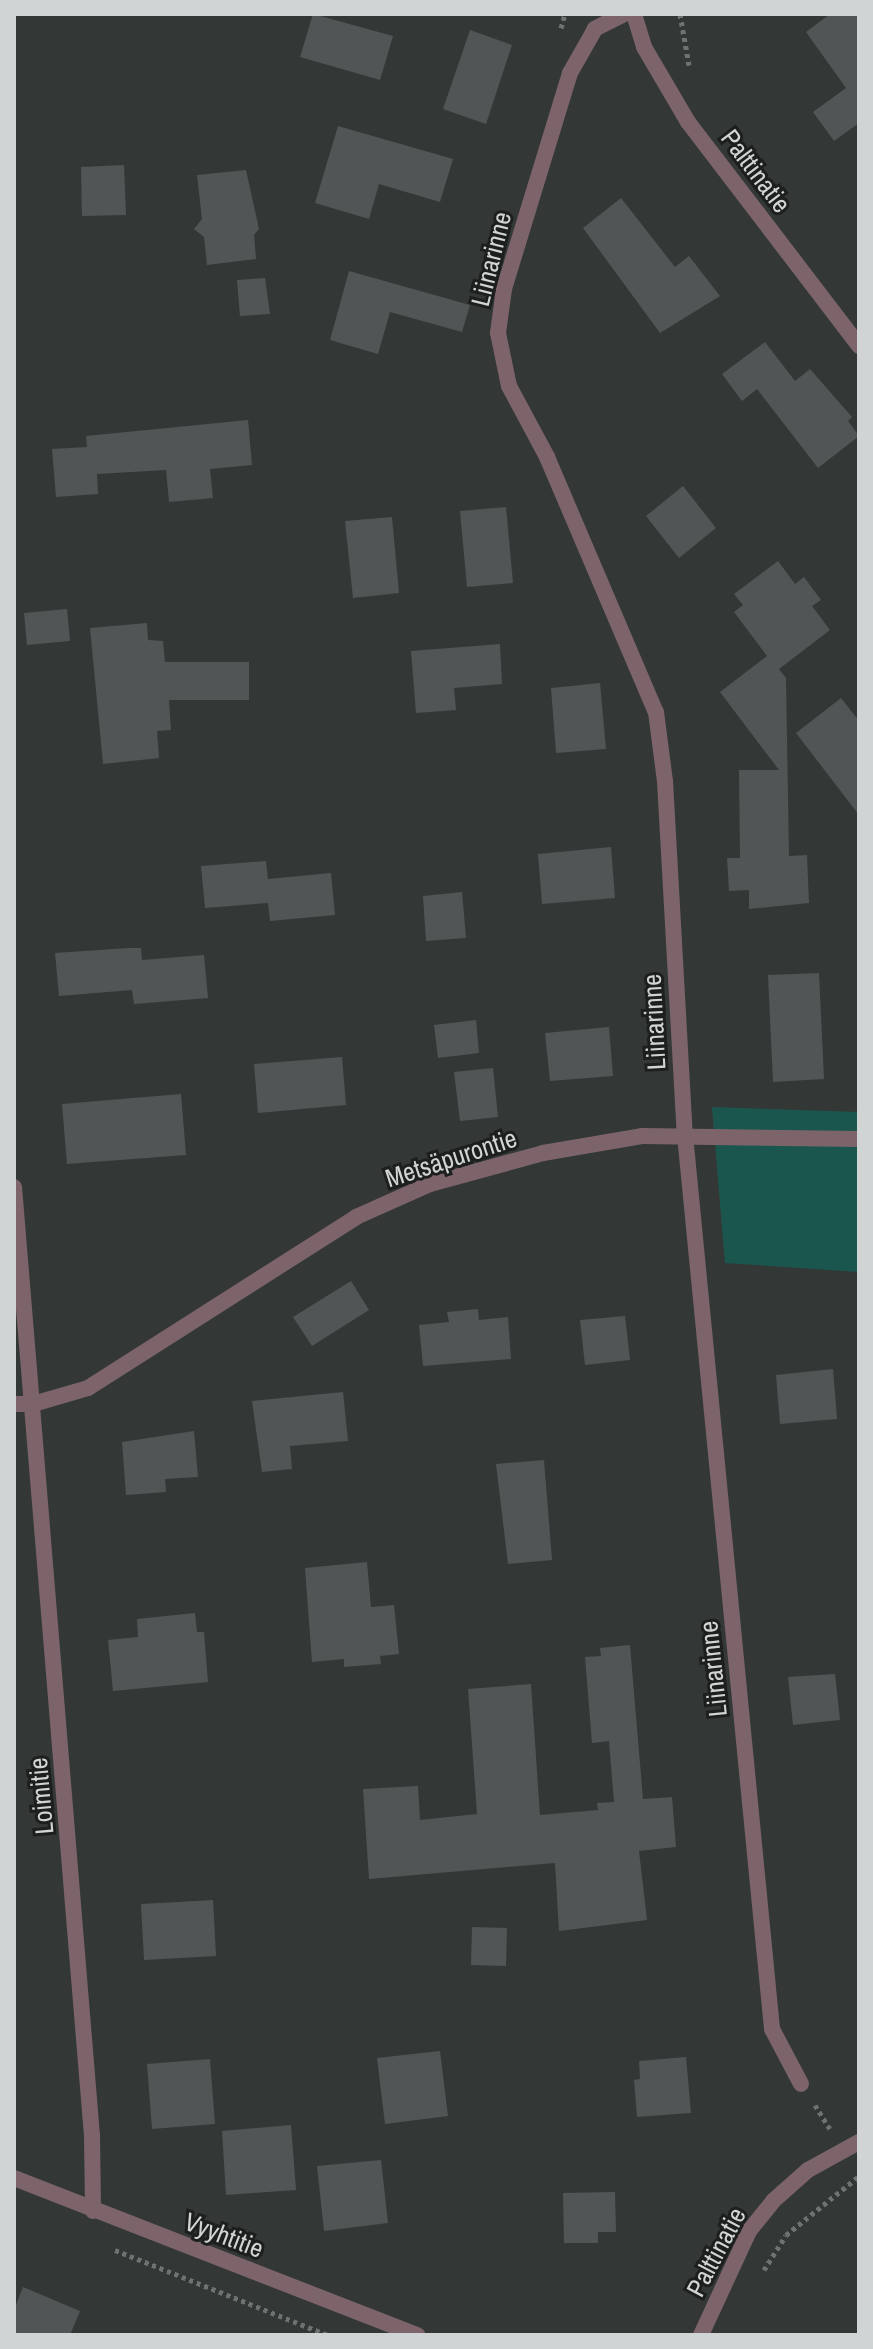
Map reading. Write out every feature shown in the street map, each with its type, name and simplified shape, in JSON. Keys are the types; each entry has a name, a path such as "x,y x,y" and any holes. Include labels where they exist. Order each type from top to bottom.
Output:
{"street":[{"name":"Liinarinne","path":"624,14 595,29 570,73 504,289 498,333 509,386 547,457 656,712 665,781 685,1135 772,2029 801,2084"},
{"name":"Palttinatie","path":"634,14 644,47 688,122 859,346"},
{"name":"Metsäpurontie","path":"14,1404 33,1404 88,1388 356,1217 430,1184 543,1153 642,1136 859,1139"},
{"name":"Loimitie","path":"14,1187 92,2136 93,2211"},
{"name":"Palttinatie","path":"701,2335 749,2231 773,2201 808,2170 859,2142"},
{"name":"Vyyhtitie","path":"14,2178 417,2335"}],"path":[{"path":"680,14 688,63 695,75"},
{"path":"762,2274 786,2235 859,2177"},
{"path":"100,2244 327,2335"}],"green space":[{"path":"712,1107 859,1112 859,1272 725,1263"}],"building":[{"path":"313,14 393,36 380,80 300,57"},
{"path":"830,14 859,14 859,123 834,141 813,112 846,88 806,32"},
{"path":"470,30 512,45 486,124 443,109"},
{"path":"338,126 453,159 440,202 379,184 369,219 315,203"},
{"path":"124,165 126,215 82,216 81,167"},
{"path":"246,170 259,229 254,235 256,259 207,265 204,237 194,229 202,219 197,175"},
{"path":"621,198 675,267 689,256 720,296 660,333 583,228"},
{"path":"349,271 470,305 462,332 390,312 378,354 330,340"},
{"path":"265,278 270,314 240,316 237,280"},
{"path":"765,342 795,381 810,369 852,417 848,421 859,436 818,468 757,389 742,401 722,374"},
{"path":"248,420 252,465 210,469 213,498 169,502 166,470 97,474 98,494 56,497 52,449 87,447 86,436"},
{"path":"683,486 716,528 679,558 646,516"},
{"path":"506,507 513,583 467,587 460,511"},
{"path":"392,517 399,593 353,598 345,521"},
{"path":"778,561 795,584 804,577 821,600 812,606 830,630 779,669 786,678 789,856 807,855 809,903 749,909 749,890 729,891 727,858 740,858 739,770 779,770 720,692 767,656 734,612 743,605 734,594"},
{"path":"67,609 70,641 27,645 24,613"},
{"path":"147,623 148,640 163,641 165,662 249,662 249,700 169,700 171,730 157,731 159,758 103,764 90,628"},
{"path":"500,644 502,684 454,688 456,710 416,713 411,651"},
{"path":"600,683 606,749 556,753 551,688"},
{"path":"841,698 859,721 859,815 796,733"},
{"path":"611,847 615,898 542,904 538,854"},
{"path":"266,861 268,879 331,873 335,915 270,921 268,903 205,908 201,866"},
{"path":"462,892 466,938 426,941 423,896"},
{"path":"141,948 142,960 204,955 208,998 134,1004 132,990 59,996 55,953"},
{"path":"819,973 824,1079 773,1082 768,975"},
{"path":"476,1020 479,1053 438,1058 434,1025"},
{"path":"609,1027 613,1076 550,1081 545,1033"},
{"path":"342,1057 346,1105 258,1113 254,1064"},
{"path":"493,1068 498,1117 460,1121 454,1072"},
{"path":"181,1094 186,1155 67,1164 62,1104"},
{"path":"351,1281 369,1310 312,1346 293,1317"},
{"path":"478,1309 479,1320 508,1317 511,1359 423,1366 419,1325 449,1322 447,1312"},
{"path":"625,1316 630,1360 585,1365 580,1320"},
{"path":"833,1369 837,1419 780,1424 776,1375"},
{"path":"343,1392 348,1441 290,1446 292,1469 262,1472 252,1401"},
{"path":"194,1431 198,1477 165,1479 166,1492 126,1495 122,1442"},
{"path":"544,1460 552,1560 508,1564 496,1464"},
{"path":"367,1562 371,1607 394,1605 399,1654 380,1656 381,1664 344,1667 344,1659 312,1662 305,1568"},
{"path":"195,1613 197,1632 204,1632 208,1682 113,1691 108,1640 138,1637 137,1619"},
{"path":"630,1645 643,1799 672,1797 676,1847 639,1851 647,1920 559,1931 555,1863 369,1879 363,1789 418,1786 420,1820 477,1814 468,1689 531,1684 540,1815 598,1810 597,1803 614,1802 609,1741 592,1743 585,1657 601,1656 600,1648"},
{"path":"835,1674 840,1720 793,1725 788,1677"},
{"path":"213,1900 216,1956 144,1960 141,1904"},
{"path":"472,1927 507,1928 506,1966 471,1965"},
{"path":"440,2051 448,2116 385,2124 377,2058"},
{"path":"686,2057 691,2113 637,2117 634,2080 640,2079 639,2061"},
{"path":"210,2059 215,2124 152,2129 147,2064"},
{"path":"291,2125 296,2190 226,2195 222,2131"},
{"path":"381,2160 388,2223 324,2231 317,2166"},
{"path":"615,2192 616,2232 598,2232 598,2243 564,2243 563,2193"},
{"path":"23,2287 80,2311 70,2335 14,2335 14,2310"}]}
